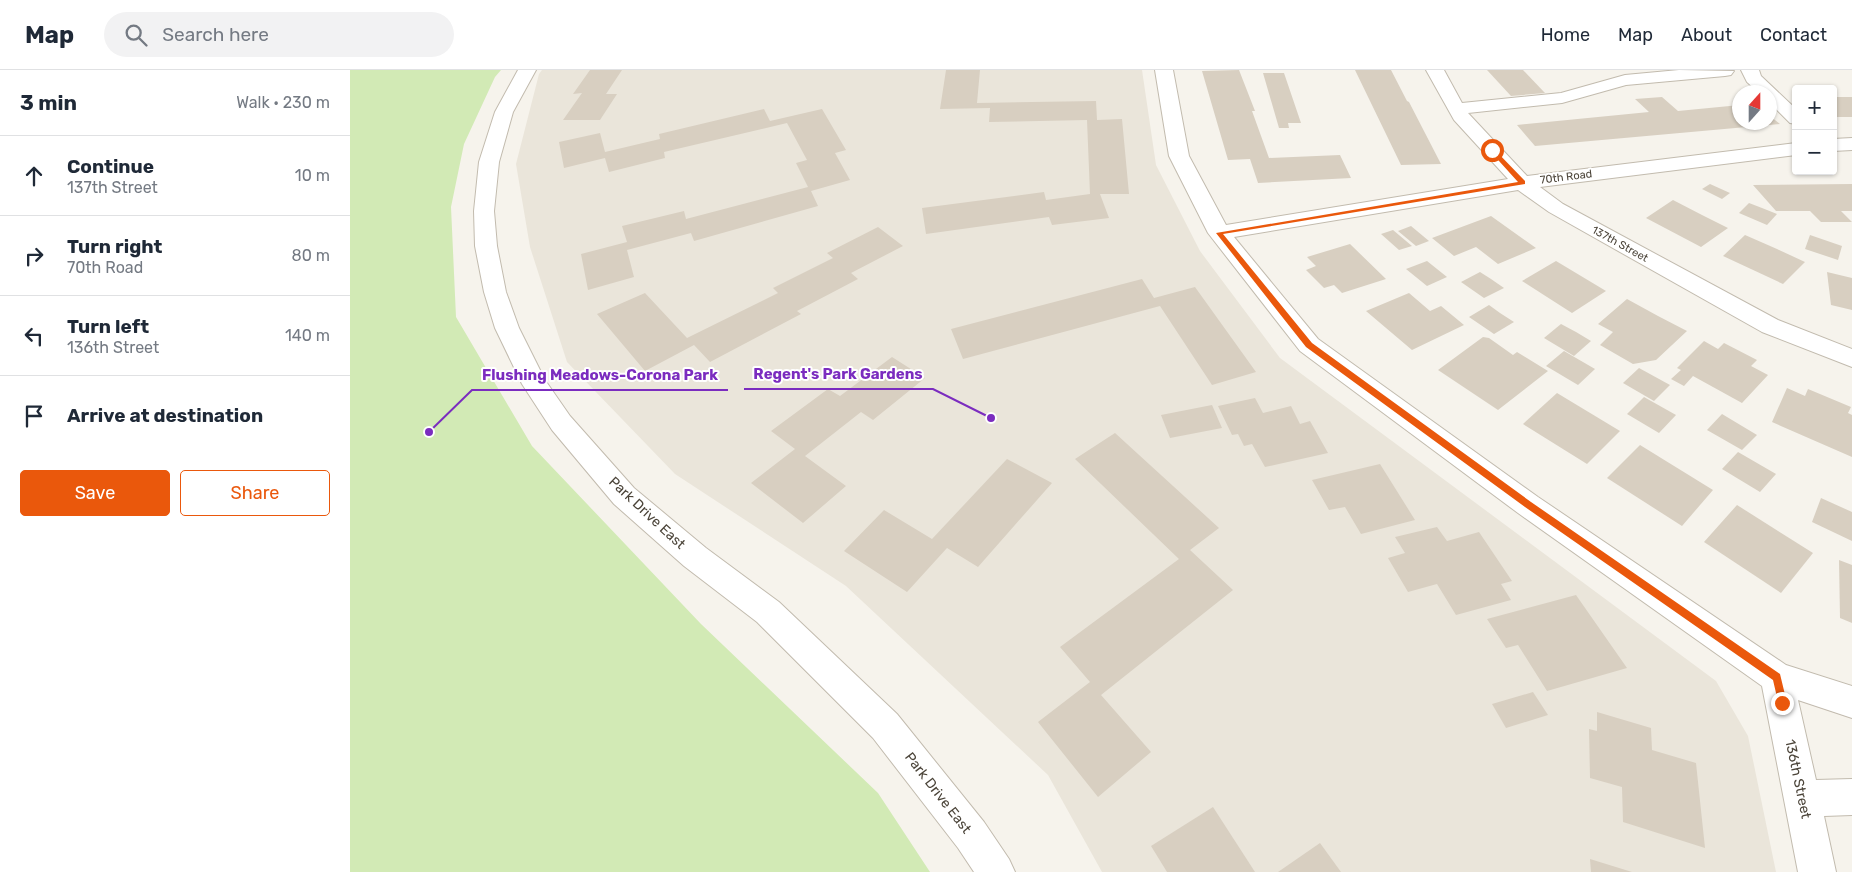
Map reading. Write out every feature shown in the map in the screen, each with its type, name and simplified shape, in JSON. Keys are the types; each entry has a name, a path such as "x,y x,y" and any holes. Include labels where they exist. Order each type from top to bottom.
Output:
{"street":[{"name":"Park Drive East","path":"527,70 504,112 489,162 484,211 486,246 495,292 507,328 535,384 561,423 624,496 694,557 768,612 885,726 971,835 996,872"},
{"path":"1164,70 1179,156 1219,233 1309,345 1528,504 1777,677 1852,702"},
{"name":"137th Street","path":"1435,70 1460,116 1522,183 1556,208 1770,326 1852,358"},
{"path":"1750,70 1753,78 1760,85"},
{"path":"1456,109 1562,98 1625,80 1725,71"},
{"path":"1777,101 1792,116"},
{"path":"1837,145 1852,144"},
{"name":"70th Road","path":"1219,233 1522,183 1792,149"},
{"name":"136th Street","path":"1777,677 1817,872"},
{"path":"1802,799 1852,797"}],"shaded area":[{"path":"542,70 1142,70 1156,165 1200,251 1280,358 1716,681 1748,736 1776,872 1102,872 1048,775 846,586 675,474 567,362 530,247 516,164 539,74"}],"green space":[{"path":"350,70 501,70 495,77 464,144 451,207 456,317 532,446 701,624 878,793 930,872 350,872"}],"building":[{"path":"590,70 622,70 606,94 617,94 600,120 563,120 582,93 573,94"},
{"path":"946,70 980,70 977,103 1096,101 1097,120 1122,119 1129,194 1100,194 1109,218 1052,225 1049,217 926,234 922,208 1044,192 1046,200 1090,194 1087,120 989,122 990,108 940,109"},
{"path":"1239,70 1255,111 1252,111 1269,158 1340,155 1351,178 1258,183 1250,159 1228,160 1202,71"},
{"path":"1355,70 1391,70 1441,164 1401,165"},
{"path":"1487,70 1523,70 1545,93 1511,96"},
{"path":"1263,73 1284,73 1301,123 1288,123 1289,128 1279,128"},
{"path":"1662,97 1678,111 1732,106 1732,128 1535,146 1517,125 1649,112 1635,99"},
{"path":"1837,97 1852,97 1852,117 1837,117"},
{"path":"764,109 770,121 822,109 846,150 835,153 850,180 811,191 818,206 694,241 691,233 627,250 634,277 588,290 581,254 627,242 622,226 684,211 686,219 808,187 796,163 807,160 787,123 664,152 665,158 609,172 605,158 564,168 559,142 600,133 605,152 660,139 659,134"},
{"path":"1710,184 1730,193 1722,199 1702,189"},
{"path":"1852,184 1852,211 1841,211 1852,222 1821,222 1810,211 1776,211 1753,185"},
{"path":"1673,200 1728,228 1701,247 1646,218"},
{"path":"1749,203 1777,214 1767,225 1739,213"},
{"path":"1491,216 1536,248 1498,264 1476,247 1454,256 1432,238"},
{"path":"1411,226 1429,241 1416,246 1398,231"},
{"path":"878,227 903,246 851,273 858,279 797,311 801,314 710,362 694,345 645,371 597,314 645,293 687,338 778,293 773,288 833,258 827,253"},
{"path":"1393,230 1412,246 1399,250 1381,234"},
{"path":"1745,235 1805,262 1783,284 1723,256"},
{"path":"1810,235 1842,246 1838,260 1805,249"},
{"path":"1350,244 1386,279 1342,293 1334,285 1324,288 1306,270 1316,266 1307,257"},
{"path":"1427,261 1447,277 1427,286 1406,269"},
{"path":"1556,261 1606,291 1572,313 1522,281"},
{"path":"1480,272 1504,288 1484,298 1461,282"},
{"path":"1827,272 1852,278 1852,310 1831,305"},
{"path":"1142,279 1154,298 1195,287 1256,372 1212,385 1160,306 963,359 951,329"},
{"path":"1409,293 1430,311 1441,306 1464,325 1412,350 1366,311"},
{"path":"1627,299 1687,331 1656,360 1633,364 1600,345 1613,332 1598,324"},
{"path":"1489,305 1514,322 1494,334 1469,317"},
{"path":"1561,324 1591,341 1574,356 1544,338"},
{"path":"1483,337 1489,338 1513,355 1517,352 1548,371 1498,410 1438,370"},
{"path":"1704,341 1718,349 1724,343 1757,360 1751,366 1768,375 1742,403 1693,376 1684,386 1671,379 1681,370 1677,368"},
{"path":"1564,351 1595,369 1578,385 1546,366"},
{"path":"892,357 925,378 873,420 861,412 805,456 846,486 803,523 751,483 795,449 771,431 828,389 840,396"},
{"path":"1639,368 1670,385 1654,401 1623,383"},
{"path":"1787,388 1805,396 1808,389 1851,407 1848,413 1852,415 1852,457 1772,422"},
{"path":"1557,393 1620,431 1587,464 1523,424"},
{"path":"1644,397 1676,415 1659,433 1627,414"},
{"path":"1255,398 1263,413 1291,406 1300,424 1310,421 1328,453 1265,467 1252,444 1244,446 1238,434 1232,435 1218,406"},
{"path":"1212,405 1222,428 1170,438 1161,415"},
{"path":"1722,414 1757,435 1742,450 1707,430"},
{"path":"1115,433 1219,528 1190,550 1233,590 1101,695 1151,752 1098,797 1038,722 1090,682 1060,647 1179,559 1075,459"},
{"path":"1640,445 1713,490 1682,526 1607,478"},
{"path":"1738,452 1776,474 1760,492 1722,469"},
{"path":"1007,459 1052,483 978,567 947,548 907,592 844,551 884,510 932,539"},
{"path":"1380,464 1415,520 1361,534 1345,507 1329,510 1312,480"},
{"path":"1821,498 1852,512 1852,541 1812,522"},
{"path":"1737,505 1813,553 1781,593 1704,542"},
{"path":"1437,527 1447,541 1479,532 1512,581 1501,584 1511,600 1456,615 1437,584 1408,592 1388,558 1405,553 1395,537"},
{"path":"1839,560 1852,565 1852,623 1840,618"},
{"path":"1576,595 1627,668 1547,691 1518,645 1506,648 1487,619"},
{"path":"1533,692 1548,715 1506,728 1492,704"},
{"path":"1597,712 1651,728 1652,750 1696,763 1705,848 1623,822 1622,787 1590,778 1589,729 1597,731"},
{"path":"1213,807 1255,872 1167,872 1151,846"},
{"path":"1320,843 1341,872 1278,872"},
{"path":"1590,859 1632,872 1591,872"}],"place":[{"name":"Regent's Park Gardens","path":"991,418"},
{"name":"Flushing Meadows-Corona Park","path":"429,432"}],"route":[{"path":"1492,150 1522,183 1219,233 1309,345 1528,504 1777,677 1782,703"}]}
